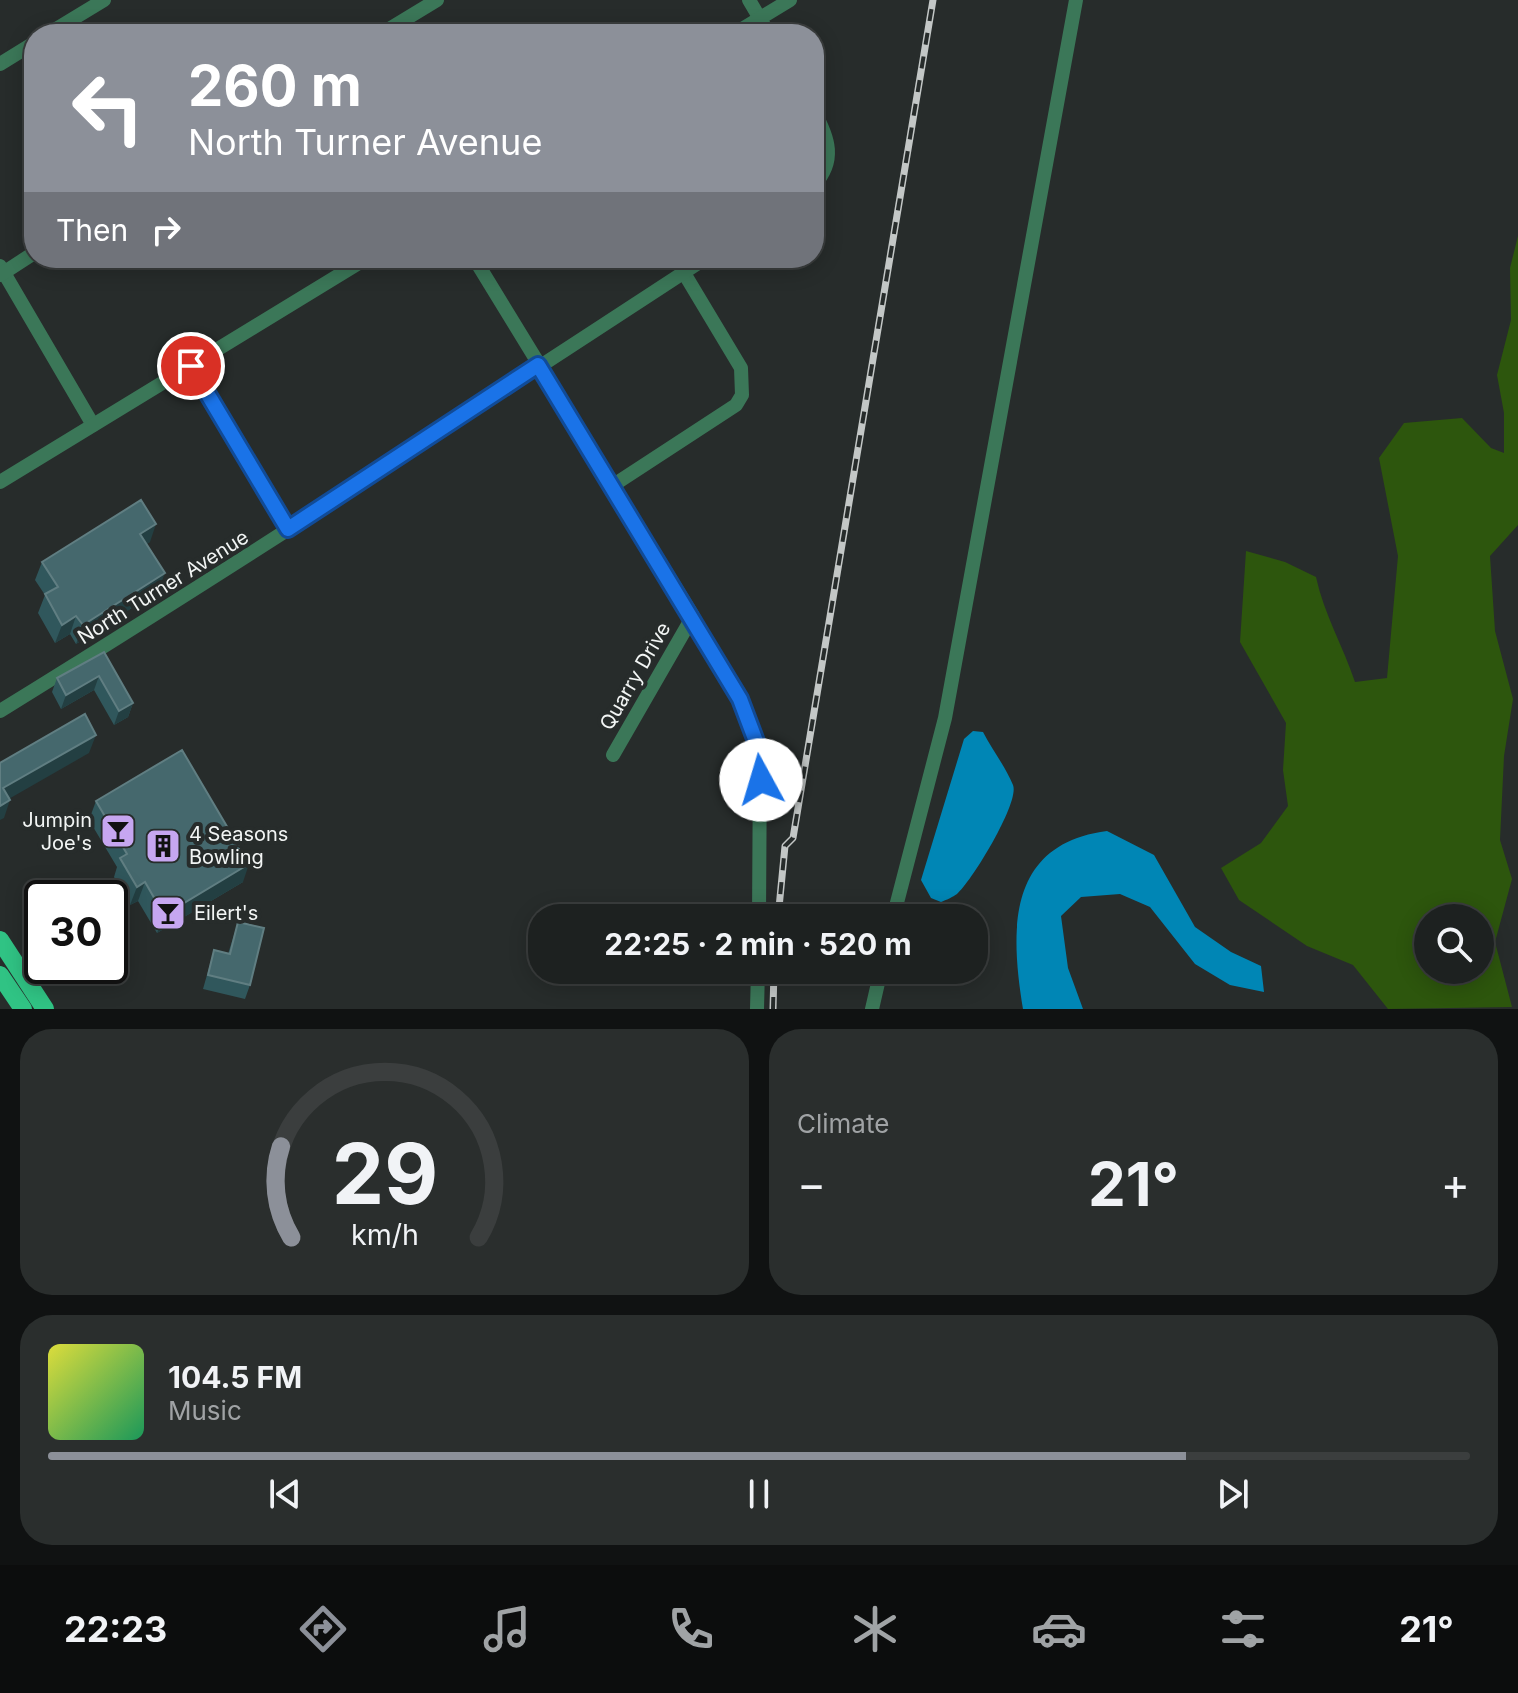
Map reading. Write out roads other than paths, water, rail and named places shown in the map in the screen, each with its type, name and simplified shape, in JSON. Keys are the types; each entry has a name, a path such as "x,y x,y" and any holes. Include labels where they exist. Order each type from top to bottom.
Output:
{"main road":[{"path":"0,940 45,1009"},
{"path":"0,975 23,1009"}],"street":[{"path":"64,24 104,0"},
{"path":"397,24 437,0"},
{"path":"749,0 763,24"},
{"path":"750,24 790,0"},
{"path":"897,904 945,718 1076,0"},
{"path":"0,64 24,49"},
{"path":"824,129 829,145 829,161 824,169"},
{"path":"24,258 1,271 93,425"},
{"path":"0,482 351,268"},
{"path":"480,268 693,616 740,699 760,752 759,904"},
{"name":"North Turner Avenue","path":"0,711 260,551 288,529 691,268"},
{"path":"612,486 736,405 742,395 741,368 684,273"},
{"path":"191,366 288,529"},
{"name":"Quarry Drive","path":"613,755 693,616"},
{"path":"757,1009 758,984"},
{"path":"872,1009 878,984"}],"water":[{"path":"973,731 983,732 1010,778 1013,794 1002,824 973,874 957,894 941,902 931,898 921,880 964,739"},
{"path":"1107,831 1154,855 1195,927 1231,952 1261,966 1264,992 1230,985 1195,964 1150,907 1120,894 1081,897 1061,916 1068,968 1083,1009 1023,1009 1017,921 1033,872 1050,853 1074,839"}],"railway":[{"path":"779,904 785,846 793,838 933,0"},
{"path":"773,1009 774,984"}],"place":[{"name":"Jumpin Joe's","path":"118,831"},
{"name":"4 Seasons Bowling","path":"163,846"},
{"name":"Eilert's","path":"168,913"}]}
